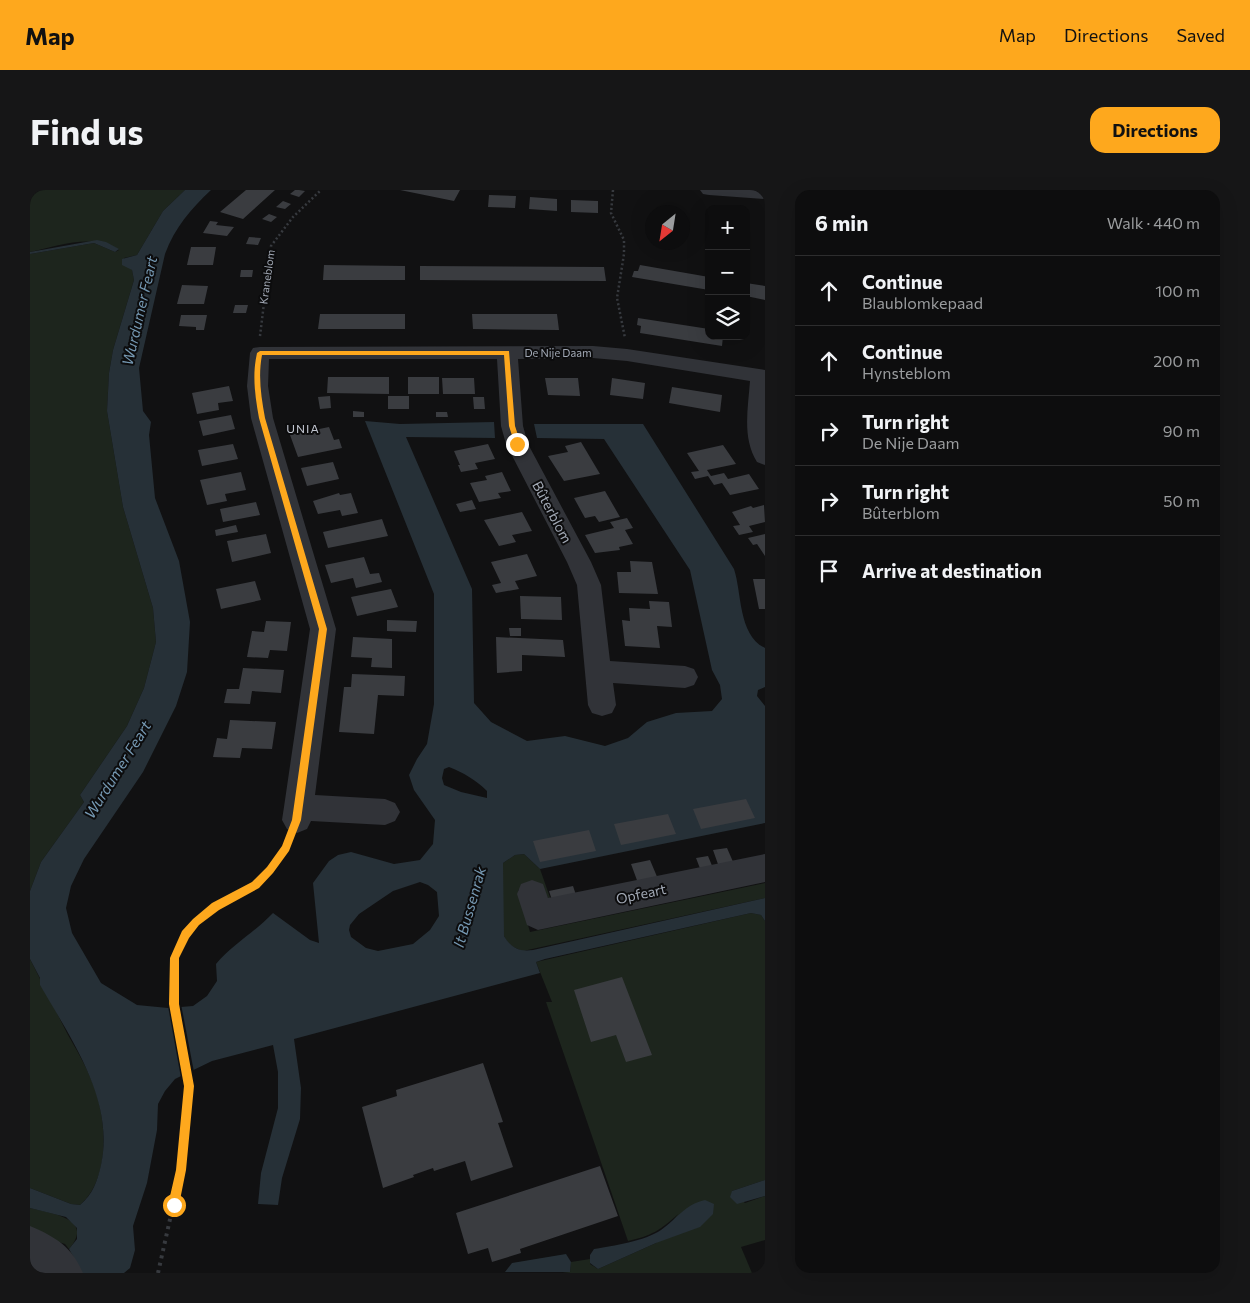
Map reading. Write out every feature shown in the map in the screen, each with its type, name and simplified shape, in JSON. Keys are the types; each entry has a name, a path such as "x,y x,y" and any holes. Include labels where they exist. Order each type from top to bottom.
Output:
{"street":[{"path":"709,190 765,194"},
{"name":"De Nije Daam","path":"260,353 594,352 627,355 763,376"},
{"path":"260,353 257,365 257,390 262,418 323,629 297,813 385,812"},
{"name":"Bûterblom","path":"507,353 512,426 517,444 579,562 589,585 600,671 602,706"},
{"path":"763,376 759,428 760,450 765,456"},
{"path":"600,671 685,677"},
{"name":"Opfeart","path":"532,894 538,915 765,868"},
{"path":"30,1244 47,1254 63,1271"}],"path":[{"name":"Kraneblom","path":"260,353 271,246 292,217 321,190"},
{"path":"614,190 612,213 624,240 624,254 617,298 627,355"},
{"path":"158,1273 181,1170 189,1086 174,1004 174,958 186,934 196,922 216,906 256,885 270,870 286,848 297,813"}],"shaded area":[{"path":"30,190 185,190 163,211 137,255 124,258 127,266 132,270 134,280 113,350 109,373 107,411 123,507 153,608 156,642 144,688 127,726 80,795 84,802 41,862 30,891 30,254 94,243 115,252 119,250 98,242 75,242 30,252"},
{"path":"524,854 540,869 553,906 540,885 518,890 530,932 765,883 765,898 523,951 512,946 505,938 501,901 503,863 515,855"},
{"path":"751,913 761,915 765,921 765,1180 732,1191 745,1203 765,1196 765,1240 741,1247 752,1273 562,1273 570,1272 571,1262 590,1259 590,1264 598,1269 656,1243 678,1214 655,1232 628,1241 546,1002 552,1002 536,962"},
{"path":"30,959 86,1068 101,1110 104,1145 102,1162 90,1193 80,1205 71,1204 30,1188"},
{"path":"30,1208 59,1215 74,1224 77,1230 76,1239 69,1249 65,1244 30,1233"}],"water":[{"path":"185,190 211,190 184,219 169,244 165,254 139,368 143,411 151,422 149,435 155,498 179,561 190,622 187,672 176,706 143,772 84,859 71,886 66,908 72,933 101,983 137,1005 168,1008 193,1006 207,996 217,981 216,964 273,913 310,940 319,943 313,883 329,861 338,855 351,852 394,864 420,860 433,844 435,820 414,790 409,775 427,744 434,704 434,594 365,421 400,424 494,422 495,438 406,437 472,589 474,703 491,722 527,741 565,736 605,746 628,738 647,722 676,713 712,711 722,699 720,685 712,670 690,570 604,439 537,438 534,424 643,424 734,569 745,624 756,642 765,648 765,687 758,690 757,696 765,706 765,823 540,869 524,854 515,855 503,863 504,936 516,948 533,950 765,898 765,921 761,915 751,913 545,959 536,962 540,973 294,1039 301,1088 300,1119 282,1178 278,1205 258,1204 261,1173 278,1108 278,1072 273,1045 212,1061 175,1079 165,1091 158,1104 157,1130 147,1183 133,1226 135,1250 130,1268 124,1273 60,1273 74,1258 69,1249 77,1239 77,1228 66,1217 30,1208 30,1188 71,1204 80,1205 91,1192 96,1182 101,1165 104,1141 102,1117 87,1071 65,1027 40,985 40,978 30,959 30,891 41,862 84,802 80,795 127,726 144,688 156,642 153,608 123,507 107,411 109,373 113,350 134,280 132,270 122,265 122,259 137,255 163,211","holes":["449,767 479,783 487,791 487,798 461,792 444,785 442,778 444,769","420,882 437,892 439,916 430,930 413,944 378,951 366,948 351,937 350,925 359,914 393,891"]},
{"path":"97,240 106,242 119,249 115,252 94,243 30,254 30,252"},
{"path":"765,1180 765,1196 737,1204 730,1197 732,1191"},
{"path":"705,1200 714,1204 713,1214 700,1227 656,1243 598,1269 590,1263 590,1255 594,1249 629,1242 654,1234 692,1205"},
{"path":"566,1254 571,1262 570,1272 505,1272 512,1263"}],"pier":[{"path":"181,1004 194,1072 181,1078 168,1006"}],"building":[{"path":"246,190 275,190 243,219 220,212"},
{"path":"295,190 305,191 299,197 290,194"},
{"path":"400,190 460,190 454,201"},
{"path":"489,195 516,196 515,208 488,207"},
{"path":"530,197 557,199 557,211 529,209"},
{"path":"571,200 598,201 598,213 571,212"},
{"path":"283,201 291,204 285,209 276,207"},
{"path":"269,214 277,217 271,222 262,219"},
{"path":"210,221 218,222 216,225 234,227 227,236 203,233"},
{"path":"249,237 261,238 258,245 246,244"},
{"path":"191,247 216,247 213,265 187,265"},
{"path":"324,265 405,266 405,280 323,280"},
{"path":"640,265 705,276 705,289 632,277 634,271 638,271"},
{"path":"420,266 604,267 606,281 420,280"},
{"path":"241,270 253,270 252,277 240,277"},
{"path":"750,284 765,286 765,300 750,297"},
{"path":"182,285 208,286 204,304 177,304"},
{"path":"235,305 248,305 246,313 233,313"},
{"path":"320,314 405,314 405,329 318,329"},
{"path":"472,314 557,314 559,330 473,329"},
{"path":"181,315 207,315 204,330 196,330 196,327 179,326"},
{"path":"638,318 705,328 705,340 723,340 722,346 640,333 641,326 637,325"},
{"path":"328,377 389,377 389,394 327,393"},
{"path":"408,377 439,377 439,394 408,394"},
{"path":"442,378 474,378 475,394 443,394"},
{"path":"545,378 578,378 580,396 548,395"},
{"path":"612,378 645,383 643,399 610,395"},
{"path":"229,386 233,401 218,403 219,410 197,414 192,393"},
{"path":"672,387 722,395 720,412 669,403"},
{"path":"330,396 331,408 320,409 318,397"},
{"path":"388,396 409,396 409,409 388,409"},
{"path":"473,397 484,397 485,409 474,409"},
{"path":"353,411 364,412 364,417 353,417"},
{"path":"436,412 447,412 448,417 436,417"},
{"path":"231,415 235,429 203,436 199,421"},
{"path":"329,427 334,440 339,439 342,448 298,457 290,435"},
{"path":"581,442 600,474 564,481 548,456 568,452 565,446"},
{"path":"233,444 238,459 202,466 198,450"},
{"path":"488,444 495,459 475,463 478,469 461,472 454,451"},
{"path":"723,445 736,464 707,470 711,476 724,473 728,479 749,474 759,489 730,495 722,483 714,485 708,476 695,479 691,472 699,471 687,453"},
{"path":"333,462 339,479 307,486 301,468"},
{"path":"241,472 246,490 225,494 227,501 207,505 200,480"},
{"path":"502,472 511,491 498,493 501,498 479,502 470,483 487,480 485,476"},
{"path":"605,491 620,517 599,522 595,516 585,518 574,498"},
{"path":"339,493 340,495 351,493 358,513 342,516 340,510 318,514 313,501"},
{"path":"472,500 476,509 460,512 456,504"},
{"path":"256,502 260,515 223,522 220,509"},
{"path":"764,505 765,522 749,526 753,532 739,535 733,526 740,525 732,512 751,506 753,508"},
{"path":"522,512 532,531 512,535 516,542 499,546 484,520"},
{"path":"627,518 633,528 625,530 633,544 619,547 620,550 595,553 585,535 614,528 610,522"},
{"path":"382,519 388,536 328,548 323,532"},
{"path":"236,525 238,532 216,536 215,530"},
{"path":"266,534 271,553 232,562 227,541"},
{"path":"765,534 765,556 757,544 753,545 748,538"},
{"path":"527,554 537,576 515,581 519,589 496,593 492,585 501,583 491,562"},
{"path":"364,557 370,574 379,573 382,582 356,588 353,578 331,583 325,565"},
{"path":"630,561 652,562 658,594 619,593 617,572 631,572"},
{"path":"753,579 765,579 765,609 759,609"},
{"path":"255,581 261,600 221,609 216,589"},
{"path":"391,589 398,607 357,616 351,597"},
{"path":"520,596 561,597 562,620 521,619"},
{"path":"649,601 669,602 672,627 657,626 660,648 625,646 622,620 630,621 629,608 650,609"},
{"path":"387,620 417,621 416,632 387,631"},
{"path":"266,621 291,622 287,651 270,650 268,658 247,657 252,631 264,632"},
{"path":"509,628 521,628 521,636 510,636"},
{"path":"353,637 392,639 392,668 371,667 372,658 351,657"},
{"path":"496,637 563,640 565,657 522,655 522,671 497,673"},
{"path":"243,668 284,670 281,693 252,691 250,704 224,703 227,689 239,689"},
{"path":"352,674 405,676 404,696 378,695 374,734 339,732 344,687 351,687"},
{"path":"230,720 276,722 272,749 242,748 240,758 213,757 217,738 227,739"},
{"path":"746,799 755,818 701,829 693,809"},
{"path":"668,814 676,834 621,845 614,824"},
{"path":"589,830 596,851 540,862 533,841"},
{"path":"727,848 734,864 719,867 713,850"},
{"path":"708,856 713,868 701,871 696,858"},
{"path":"650,860 658,879 638,883 631,864"},
{"path":"573,886 577,898 553,903 549,891"},
{"path":"622,977 652,1055 626,1062 616,1035 591,1042 574,990"},
{"path":"483,1063 503,1122 498,1123 513,1167 471,1181 465,1161 434,1171 433,1168 383,1188 362,1107 397,1096 396,1090"},
{"path":"600,1166 618,1216 520,1249 521,1253 492,1262 488,1248 468,1254 456,1213"}],"district":[{"name":"UNIA","path":"303,429"}],"route":[{"path":"174,1205 181,1170 189,1086 174,1004 174,958 186,934 196,922 216,906 256,885 286,848 296,820 323,629 262,418 257,390 257,365 260,353 507,353 512,426 517,444"}],"water label":[{"name":"Wurdumer Feart","path":"140,311"},
{"name":"Wurdumer Feart","path":"118,770"},
{"name":"It Bussenrak","path":"470,907"}]}
